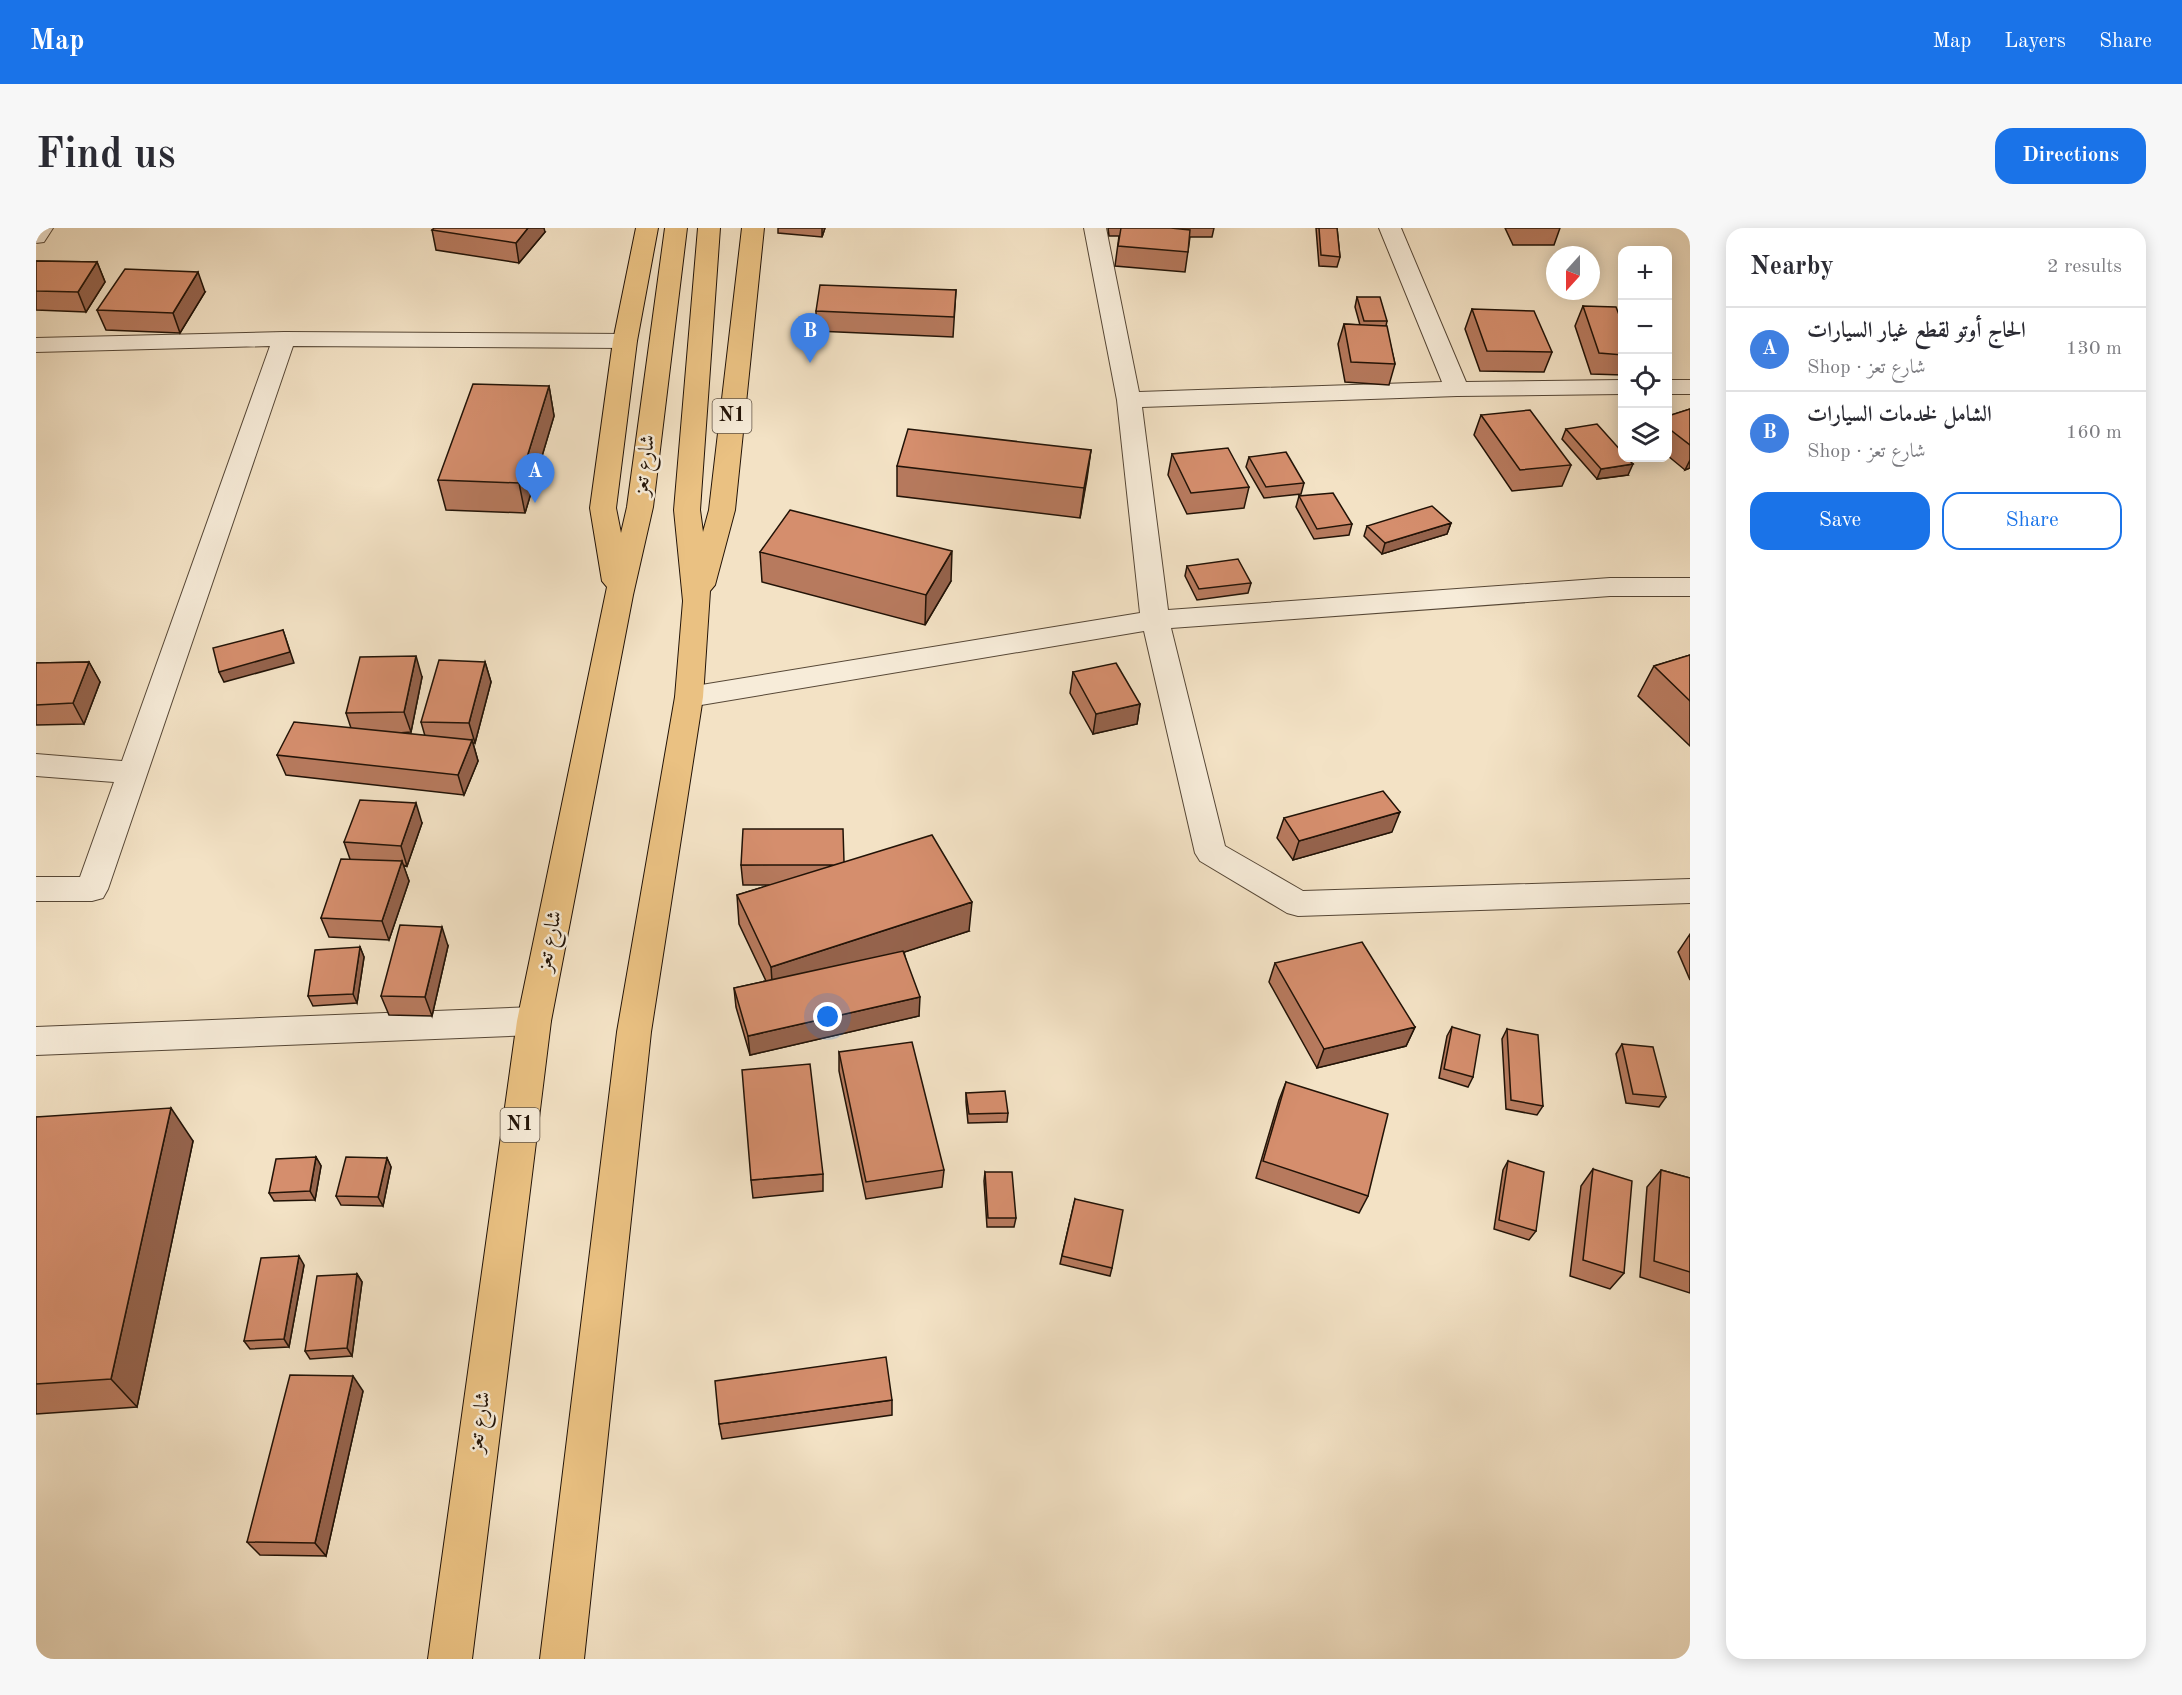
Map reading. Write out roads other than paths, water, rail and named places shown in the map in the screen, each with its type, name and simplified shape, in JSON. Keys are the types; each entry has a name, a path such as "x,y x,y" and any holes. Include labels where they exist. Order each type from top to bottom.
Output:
{"highway":[{"name":"N1","path":"619,595 603,508 625,341 647,228"},
{"name":"شارع تعز","path":"450,1659 534,1021 619,595 640,507 676,228"},
{"name":"شارع تعز","path":"562,1659 633,1032 689,697 697,601 687,510 709,228"},
{"name":"N1","path":"697,601 722,510 753,228"}],"street":[{"path":"36,237 42,228"},
{"path":"1095,228 1129,400 1155,620 1211,853 1298,904 1690,891"},
{"path":"1390,228 1457,389"},
{"path":"36,889 92,889 284,339"},
{"path":"36,345 284,339 625,341"},
{"path":"1129,400 1457,389 1618,387"},
{"path":"1672,387 1690,387"},
{"path":"689,697 1155,620 1610,587 1690,587"},
{"path":"36,765 133,773"},
{"path":"36,1041 534,1021"}],"place":[{"name":"الشامل لخدمات السيارات","path":"810,363"},
{"name":"الحاج أوتو لقطع غيار السيارات","path":"535,503"}]}
